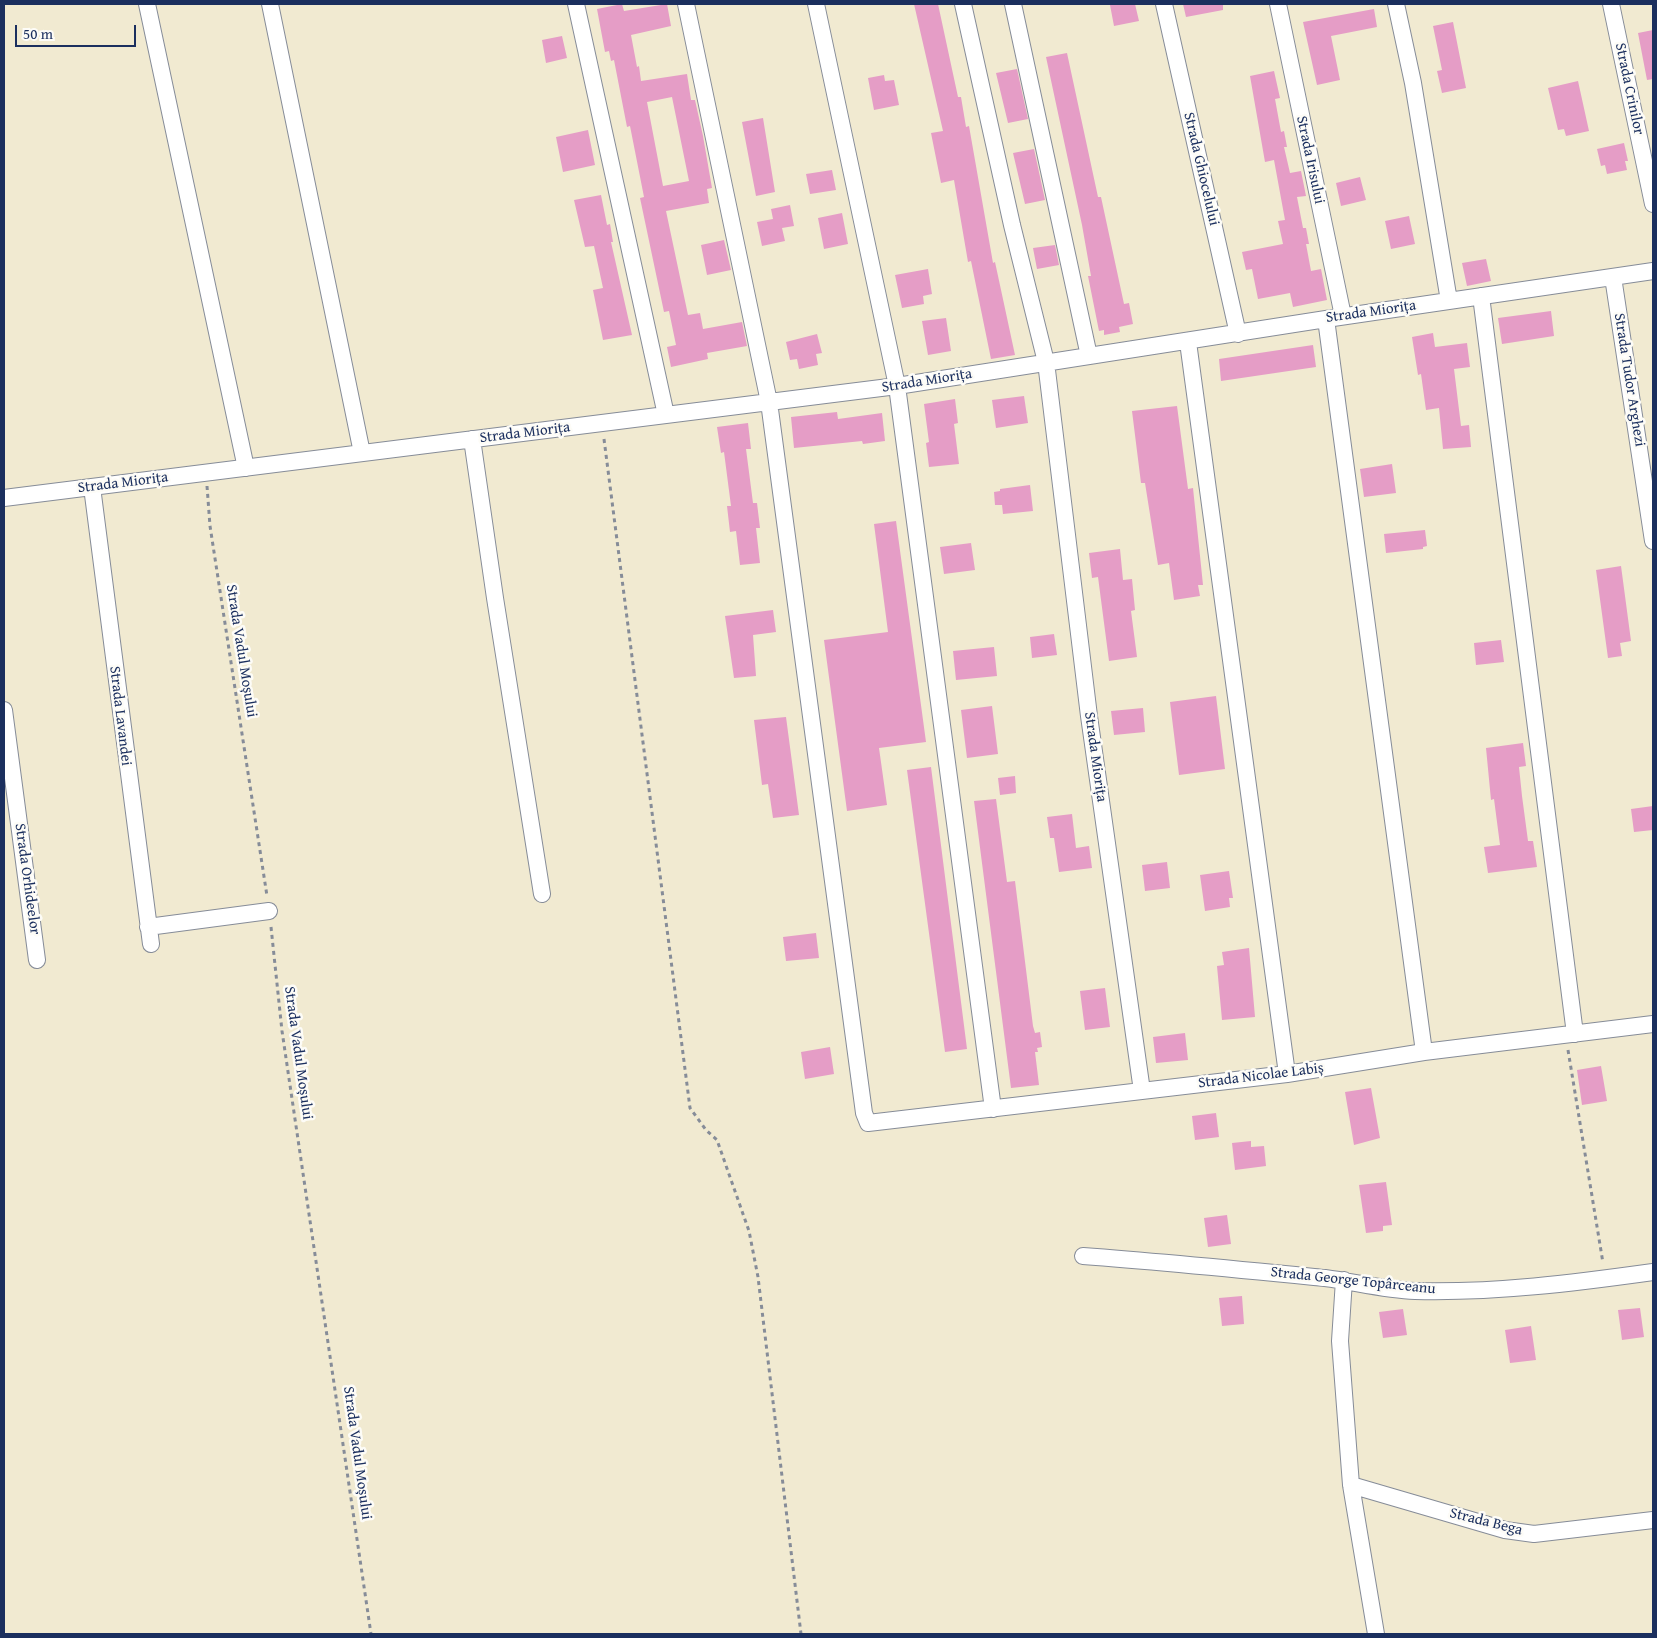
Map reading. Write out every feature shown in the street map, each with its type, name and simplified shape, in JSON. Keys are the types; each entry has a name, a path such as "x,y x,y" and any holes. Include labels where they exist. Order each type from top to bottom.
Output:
{"street":[{"path":"147,4 246,468"},
{"path":"270,4 362,453"},
{"path":"576,4 666,415"},
{"path":"686,4 769,402"},
{"path":"816,4 897,386 993,1109"},
{"name":"Strada Miorița","path":"963,4 1012,225 1046,362 1089,716 1142,1091"},
{"path":"1013,4 1089,356"},
{"name":"Strada Ghiocelului","path":"1164,4 1238,334"},
{"name":"Strada Irisului","path":"1278,4 1342,316"},
{"path":"1396,4 1413,83 1449,301"},
{"name":"Strada Crinilor","path":"1611,4 1653,204"},
{"name":"Strada Miorița","path":"4,498 897,386 1188,342 1342,316 1653,272"},
{"name":"Strada Tudor Arghezi","path":"1613,277 1653,541"},
{"path":"1481,296 1570,1035"},
{"path":"1326,319 1424,1052"},
{"path":"1188,342 1287,1074"},
{"name":"Strada Nicolae Labiș","path":"769,402 862,1093 868,1123 1287,1074 1424,1052 1653,1024"},
{"path":"472,439 542,894"},
{"name":"Strada Lavandei","path":"92,487 151,944"},
{"name":"Strada Orhideelor","path":"4,710 38,960"},
{"path":"148,927 269,911"},
{"name":"Strada George Topârceanu","path":"1083,1256 1181,1263 1344,1280 1413,1290 1482,1291 1606,1279 1653,1272"},
{"path":"1344,1280 1340,1341 1351,1485 1376,1634"},
{"name":"Strada Bega","path":"1351,1485 1506,1530 1534,1534 1653,1520"}],"path":[{"path":"602,423 690,1108 706,1130 717,1140 749,1231 758,1277 801,1634"},
{"name":"Strada Vadul Moșului","path":"207,473 210,526 269,911 284,1040 371,1634"},
{"path":"1570,1035 1606,1279"}],"building":[{"path":"622,4 624,11 667,4 671,26 631,35 641,81 687,74 691,100 695,100 703,136 712,188 707,189 709,203 666,211 688,315 700,313 703,329 742,322 747,346 707,353 708,359 671,367 667,347 676,345 669,311 664,312 640,198 644,197 630,126 627,127 614,60 611,61 609,51 605,52 597,9","holes":["672,97 689,181 663,186 647,102"]},
{"path":"914,4 938,4 958,97 961,97 966,127 969,126 993,263 995,262 1015,355 991,359 971,261 968,262 954,180 941,183 931,133 943,131"},
{"path":"1135,4 1139,21 1114,26 1110,5"},
{"path":"1183,4 1223,4 1223,10 1186,17"},
{"path":"1374,9 1377,27 1331,36 1340,80 1317,85 1303,22"},
{"path":"1453,22 1466,88 1442,93 1437,71 1442,70 1433,26"},
{"path":"1653,30 1653,79 1647,80 1638,33"},
{"path":"562,36 567,58 546,63 542,40"},
{"path":"1067,53 1098,197 1101,197 1124,304 1129,303 1133,324 1119,327 1120,332 1104,335 1104,330 1099,331 1088,276 1091,276 1082,225 1046,57"},
{"path":"1017,69 1028,119 1008,123 996,73"},
{"path":"1274,71 1280,98 1275,99 1281,132 1284,131 1287,147 1284,147 1290,173 1301,171 1306,196 1297,197 1303,228 1306,228 1309,244 1306,244 1311,271 1321,269 1327,300 1293,307 1290,293 1258,299 1252,269 1246,270 1242,252 1283,244 1278,221 1285,220 1274,160 1265,162 1250,76"},
{"path":"884,75 885,81 894,80 899,105 874,110 868,78"},
{"path":"1578,81 1589,131 1566,136 1564,129 1558,130 1548,88"},
{"path":"763,118 775,192 756,196 742,122"},
{"path":"588,130 595,165 563,172 556,137"},
{"path":"1624,143 1628,161 1625,161 1627,170 1607,174 1605,165 1601,166 1597,149"},
{"path":"1034,149 1045,200 1025,204 1013,153"},
{"path":"832,170 836,190 810,194 806,174"},
{"path":"1360,177 1366,200 1341,206 1336,183"},
{"path":"601,195 607,225 610,224 613,242 611,242 632,335 603,340 593,290 603,288 594,246 585,247 574,200"},
{"path":"790,205 794,226 782,228 785,241 762,246 757,222 773,219 771,209"},
{"path":"842,213 848,244 824,249 818,218"},
{"path":"1409,216 1415,244 1391,249 1385,221"},
{"path":"724,240 731,270 707,275 701,245"},
{"path":"1055,245 1059,265 1037,269 1033,248"},
{"path":"1486,259 1491,281 1467,286 1462,263"},
{"path":"928,269 932,294 923,296 924,304 902,308 895,275"},
{"path":"1551,311 1554,336 1502,344 1498,318"},
{"path":"946,318 951,351 928,355 922,321"},
{"path":"1433,333 1435,347 1467,343 1470,367 1454,369 1461,426 1469,425 1471,447 1443,449 1439,408 1426,410 1421,374 1418,375 1412,337"},
{"path":"817,334 822,353 816,354 818,365 799,369 797,359 790,360 786,342"},
{"path":"1313,345 1316,367 1221,381 1219,359"},
{"path":"1024,396 1028,423 996,428 992,400"},
{"path":"955,399 958,423 954,424 959,464 929,467 926,443 929,442 924,404"},
{"path":"1177,406 1188,489 1193,488 1203,585 1198,585 1200,596 1174,600 1169,563 1158,565 1145,483 1141,483 1132,411"},
{"path":"837,412 838,419 882,413 885,441 863,444 862,441 794,448 791,417"},
{"path":"748,423 751,449 746,449 753,503 757,503 760,528 756,528 760,563 740,565 736,531 730,532 727,506 731,506 724,452 721,453 717,427"},
{"path":"1392,464 1396,493 1364,497 1360,469"},
{"path":"1030,485 1033,511 1003,514 1002,505 995,505 994,492 1000,491 1000,489"},
{"path":"896,521 926,742 879,748 887,805 847,811 824,640 888,632 874,524"},
{"path":"1425,530 1427,546 1423,547 1423,549 1386,553 1384,534"},
{"path":"971,543 975,570 944,574 940,547"},
{"path":"1120,549 1123,580 1132,579 1135,610 1131,611 1137,657 1109,661 1098,577 1092,578 1089,553"},
{"path":"1621,566 1631,641 1620,643 1622,656 1608,658 1596,570"},
{"path":"773,610 776,632 753,635 756,676 734,678 725,616"},
{"path":"1054,634 1057,655 1032,658 1030,637"},
{"path":"1501,640 1504,662 1476,665 1474,643"},
{"path":"994,647 997,676 956,680 953,651"},
{"path":"1216,696 1225,769 1179,775 1170,702"},
{"path":"992,706 998,754 967,758 961,710"},
{"path":"1143,708 1145,732 1114,735 1111,711"},
{"path":"786,717 799,815 773,818 768,784 762,785 754,720"},
{"path":"1523,743 1526,766 1519,767 1522,796 1528,841 1533,841 1537,867 1488,873 1484,847 1500,845 1494,799 1491,800 1486,748"},
{"path":"931,767 967,1049 945,1052 907,770"},
{"path":"1015,776 1016,793 1000,795 998,778"},
{"path":"996,799 1007,882 1015,881 1033,1026 1035,1033 1040,1032 1042,1047 1037,1048 1038,1052 1035,1052 1039,1085 1011,1088 974,801"},
{"path":"1653,806 1653,830 1634,832 1631,809"},
{"path":"1072,814 1076,848 1089,846 1092,868 1059,872 1054,838 1050,838 1047,817"},
{"path":"1167,862 1170,888 1145,891 1142,865"},
{"path":"1229,871 1233,898 1229,898 1230,907 1205,911 1200,875"},
{"path":"816,933 819,958 786,961 783,937"},
{"path":"1249,948 1255,1017 1222,1020 1217,966 1224,965 1222,952"},
{"path":"1105,988 1110,1027 1085,1030 1080,991"},
{"path":"1185,1033 1188,1060 1156,1063 1153,1037"},
{"path":"830,1047 834,1074 805,1079 801,1052"},
{"path":"1601,1066 1607,1101 1582,1105 1577,1070"},
{"path":"1371,1088 1380,1138 1354,1145 1345,1092"},
{"path":"1216,1113 1219,1137 1195,1140 1192,1116"},
{"path":"1251,1141 1251,1147 1264,1146 1266,1166 1235,1170 1232,1143"},
{"path":"1386,1182 1392,1225 1383,1226 1383,1231 1366,1233 1359,1185"},
{"path":"1227,1215 1231,1244 1208,1247 1204,1218"},
{"path":"1242,1296 1244,1324 1222,1326 1219,1298"},
{"path":"1640,1308 1644,1337 1622,1340 1618,1310"},
{"path":"1403,1309 1407,1335 1383,1338 1379,1312"},
{"path":"1531,1326 1536,1360 1510,1363 1505,1330"}]}
